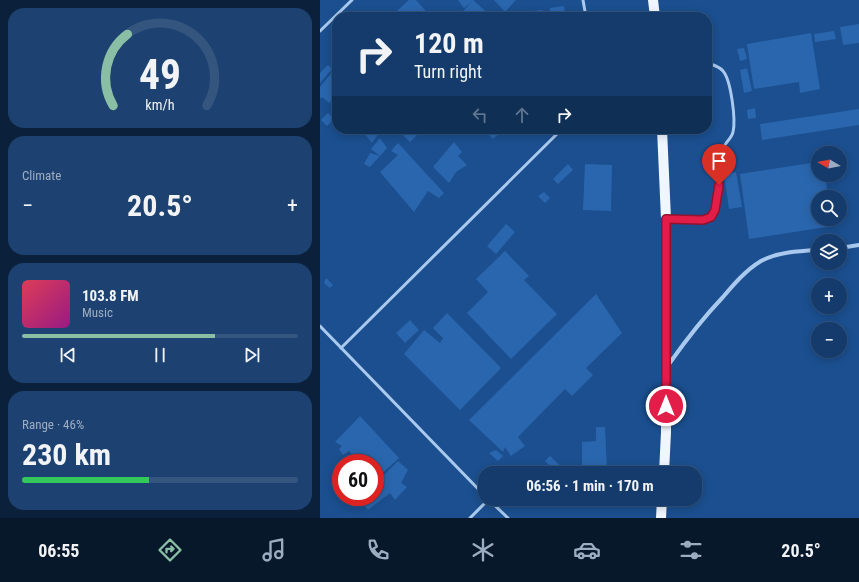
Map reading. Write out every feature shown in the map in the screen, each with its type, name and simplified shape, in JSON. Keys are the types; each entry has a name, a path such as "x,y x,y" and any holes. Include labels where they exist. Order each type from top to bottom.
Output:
{"main road":[{"path":"654,0 655,12"},
{"path":"662,134 666,219 666,432 664,466"},
{"path":"661,518 662,506"}],"street":[{"path":"847,247 859,245"},
{"path":"666,368 688,337 735,283 751,269 762,261 779,254 811,250"}],"lane":[{"path":"340,12 352,0"},
{"path":"583,0 585,12"},
{"path":"320,31 332,19"},
{"path":"666,219 703,220 711,217 715,210 723,151 734,130 731,94 726,76 722,70 712,65"},
{"path":"341,348 557,134"},
{"path":"320,326 478,489"},
{"path":"470,518 481,506"},
{"path":"495,506 508,518"}],"building":[{"path":"409,0 416,0 427,12 396,12"},
{"path":"458,0 474,0 464,8"},
{"path":"473,0 486,12 462,12"},
{"path":"494,0 516,0 505,12"},
{"path":"564,6 565,12 550,12 550,8"},
{"path":"543,10 543,12 534,12"},
{"path":"859,24 859,43 843,45 840,27"},
{"path":"834,31 836,39 815,42 814,34"},
{"path":"811,33 820,89 800,93 799,82 754,89 747,44"},
{"path":"744,48 747,59 740,61 737,49"},
{"path":"328,65 332,69 320,83 320,73"},
{"path":"747,68 752,91 744,93 740,70"},
{"path":"332,72 332,100 329,103 322,97 320,99 320,87"},
{"path":"755,108 756,118 748,119 747,110"},
{"path":"859,109 859,125 762,140 760,124"},
{"path":"328,113 332,117 332,121 327,126 321,120"},
{"path":"365,134 378,134 372,143"},
{"path":"402,134 418,134 410,142"},
{"path":"488,134 498,134 493,139"},
{"path":"380,138 387,148 380,156 371,149"},
{"path":"454,142 462,152 458,156 467,165 456,172 449,183 433,167"},
{"path":"398,143 444,193 439,198 428,191 414,212 380,172 398,155 391,151"},
{"path":"370,153 380,156 370,167 364,164"},
{"path":"811,163 811,182 826,182 827,190 811,190 811,226 833,226 749,239 740,174"},
{"path":"568,164 573,170 558,184 553,179"},
{"path":"585,164 612,165 611,211 583,210"},
{"path":"736,172 742,207 729,209 724,174"},
{"path":"544,192 550,198 545,203 538,196"},
{"path":"506,224 515,232 496,254 487,246"},
{"path":"505,251 529,276 524,280 557,314 511,359 467,313 488,292 476,279"},
{"path":"326,278 333,285 330,288 324,283"},
{"path":"596,294 622,333 586,368 593,375 572,396 565,389 518,437 525,446 511,456 505,447 503,452 469,420"},
{"path":"447,313 501,368 460,410 404,354 424,330 440,343 443,338 433,328"},
{"path":"410,320 419,330 405,343 396,333"},
{"path":"360,416 399,458 384,472 384,454 352,454 349,451 342,454 339,449 342,446 335,442"},
{"path":"596,427 605,427 607,466 582,466 582,442 596,441"},
{"path":"496,450 503,456 498,461 489,453"},
{"path":"550,456 561,466 550,466 545,461"},
{"path":"398,461 408,470 401,483 407,487 395,500 390,493 384,498 384,475"},
{"path":"365,506 373,506 368,510"}],"route":[{"path":"666,406 666,219 703,220 711,217 715,210 719,185"}]}
